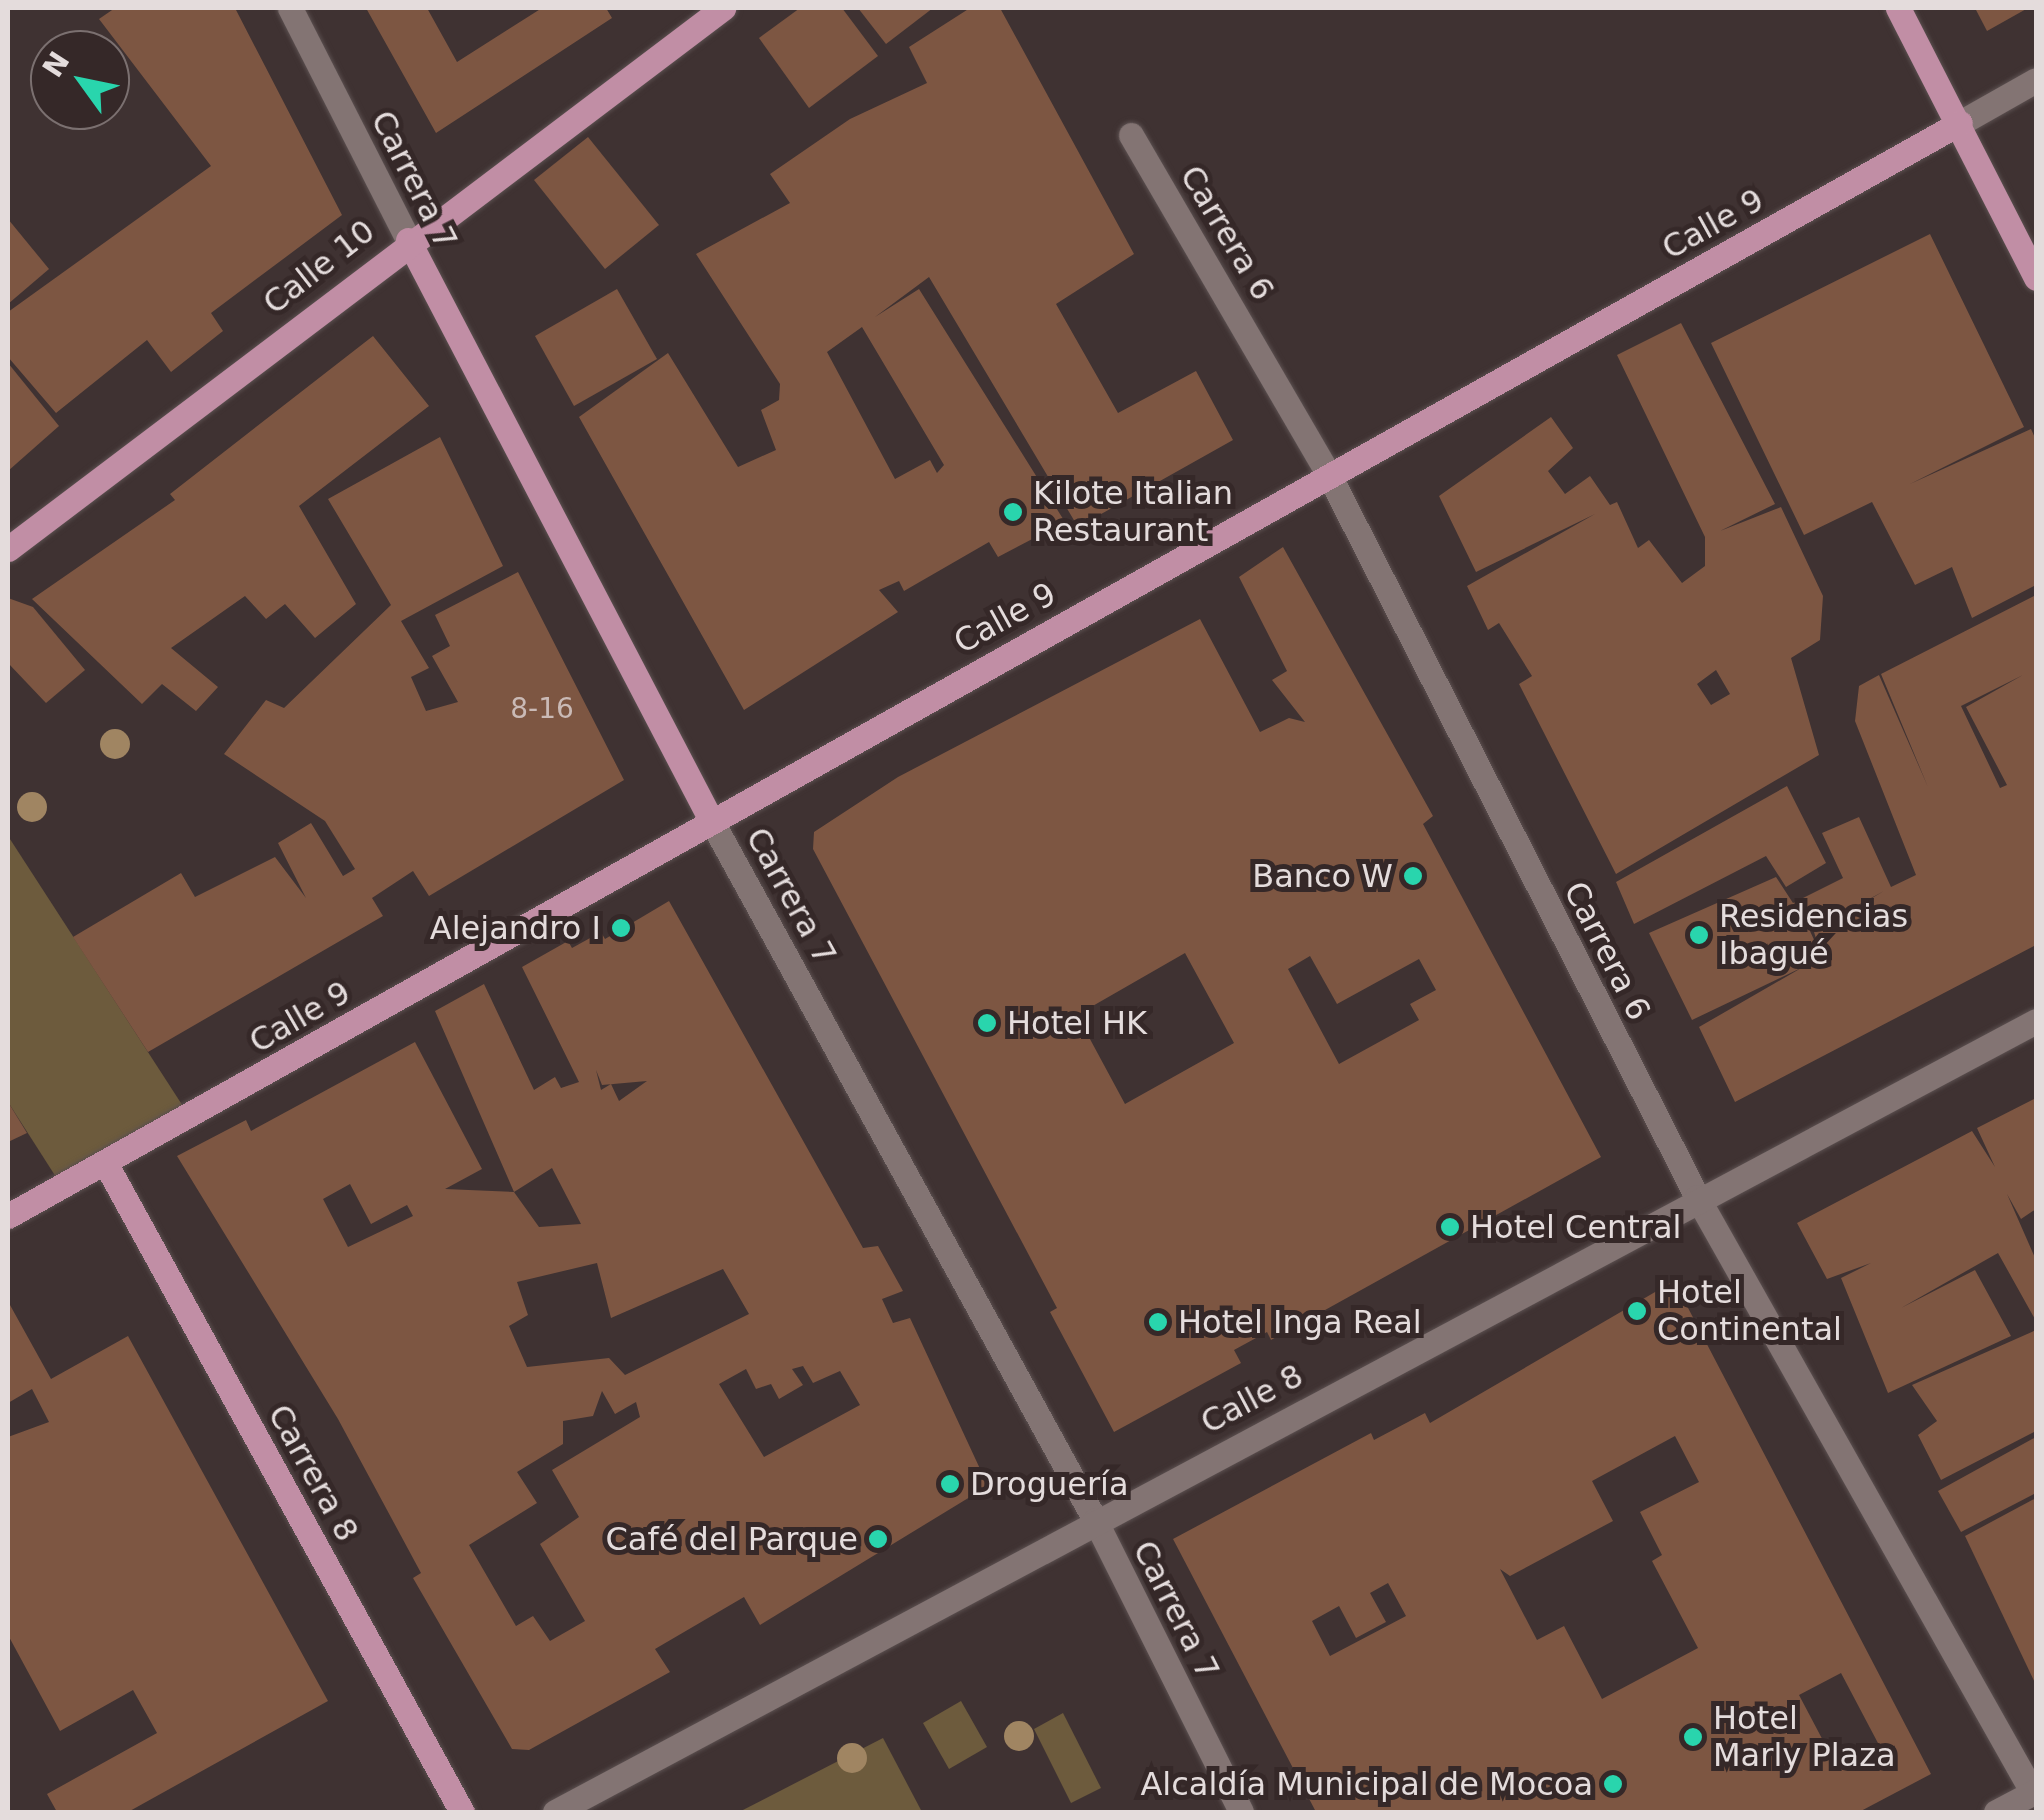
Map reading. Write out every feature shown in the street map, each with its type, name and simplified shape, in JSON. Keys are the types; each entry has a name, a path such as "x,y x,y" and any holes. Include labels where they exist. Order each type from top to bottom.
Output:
{"main road":[{"name":"Calle 10","path":"8,549 408,240 723,8"},
{"path":"1898,8 2036,278"},
{"name":"Calle 9","path":"8,1216 107,1166 710,820 1960,123"},
{"name":"Carrera 7","path":"408,240 710,820"},
{"name":"Carrera 8","path":"107,1166 462,1812"}],"street":[{"name":"Carrera 7","path":"290,8 408,240"},
{"name":"Calle 9","path":"1960,123 2036,80"},
{"name":"Carrera 6","path":"1131,134 1329,475 1697,1198 2035,1792"},
{"name":"Carrera 7","path":"710,820 1095,1520 1241,1812"},
{"name":"Calle 8","path":"555,1812 1697,1198 2036,1021"},
{"path":"1996,1812 2035,1792"}],"shaded area":[{"path":"8,836 190,1117 63,1188 8,1102"},
{"path":"961,1701 987,1747 949,1769 923,1723"},
{"path":"1063,1713 1101,1788 1071,1803 1034,1729"},
{"path":"883,1738 922,1812 739,1812"}],"building":[{"path":"115,8 235,8 342,215 211,313 223,331 171,372 147,340 56,413 8,357 8,312 211,166 130,60 130,30 107,30 99,19"},
{"path":"366,8 427,8 457,62 542,8 606,8 612,18 436,133"},
{"path":"800,8 842,8 878,56 809,108 759,38"},
{"path":"858,8 933,8 886,44"},
{"path":"970,8 1000,8 1134,254 1056,304 1118,413 1196,371 1233,440 1078,527 929,277 875,317 919,289 1065,522 998,557 989,542 904,591 899,581 879,590 898,612 744,710 579,417 668,353 738,467 776,450 761,410 779,400 780,384 696,254 790,203 770,174 850,119 927,83 909,47","holes":["862,327 944,465 937,473 930,460 895,479 827,352"]},
{"path":"1975,8 2028,8 1987,31"},
{"path":"588,137 659,225 605,269 534,180"},
{"path":"8,219 49,269 8,304"},
{"path":"1930,234 2024,427 1910,484 2031,429 2036,440 2036,585 1972,618 1952,567 1915,585 1872,502 1804,535 1711,343"},
{"path":"617,289 657,359 574,406 535,336"},
{"path":"1681,323 1775,504 1720,531 1781,507 1823,596 1820,640 1791,658 1819,755 1616,874 1519,684 1532,676 1499,623 1488,630 1467,586 1595,514 1476,572 1439,496 1551,417 1573,448 1548,471 1565,494 1590,476 1610,505 1617,502 1638,548 1649,540 1682,583 1705,566 1705,537 1617,355","holes":["1716,670 1730,694 1711,705 1697,684"]},
{"path":"373,336 429,406 299,506 356,604 315,638 285,604 266,619 245,596 171,648 218,687 196,711 162,684 142,704 32,599 175,500 170,494"},
{"path":"8,363 59,426 8,471"},
{"path":"440,437 503,566 401,621 429,668 411,677 426,711 458,702 432,656 450,646 435,615 518,572 624,780 429,896 413,871 372,898 383,916 148,1052 73,937 181,873 195,897 275,857 306,898 278,843 311,823 343,876 355,869 325,821 224,754 266,700 284,708 391,605 328,499"},
{"path":"1283,547 1433,816 1423,824 1601,1157 1271,1340 1267,1332 1234,1350 1241,1363 1114,1432 1050,1312 1057,1308 813,849 814,832 898,777 1200,619 1260,732 1289,718 1305,722 1272,680 1287,671 1239,577","holes":["1185,953 1234,1043 1125,1104 1077,1015","1310,956 1337,1004 1419,959 1436,990 1410,1004 1419,1020 1339,1064 1288,969"]},
{"path":"2036,595 2036,945 1735,1102 1699,1027 1803,967 1692,1020 1649,933 1776,877 1793,903 1843,878 1822,833 1859,817 1891,887 1916,875 1855,721 1859,686 1879,675 1928,787 1881,674","holes":["2023,675 1966,707 2007,785 2000,788 1961,706","1884,891 1814,932 1821,955 1810,931"]},
{"path":"8,598 33,607 85,670 46,703 8,663"},
{"path":"1787,786 1826,863 1786,887 1766,856 1634,924 1616,882"},
{"path":"669,901 863,1248 878,1246 903,1291 882,1299 893,1323 910,1318 988,1486 760,1625 744,1597 655,1649 670,1672 529,1750 512,1749 413,1578 421,1573 338,1419 177,1156 246,1120 251,1131 415,1042 482,1169 445,1189 514,1192 435,1011 484,984 534,1090 555,1077 561,1088 579,1082 522,967 568,941 572,948 601,932 605,939","holes":["647,1081 619,1101 611,1084","552,1168 581,1224 539,1227 514,1192","350,1184 371,1224 407,1205 413,1216 348,1247 323,1199","597,1263 611,1318 723,1269 749,1314 625,1375 609,1358 527,1367 509,1326 528,1315 517,1282","803,1366 813,1383 840,1371 860,1405 764,1457 719,1384 746,1369 756,1389 771,1384 779,1399 803,1385 792,1369","602,1391 615,1414 636,1402 640,1417 552,1470 579,1517 540,1544 585,1621 550,1641 533,1616 516,1626 469,1545 537,1503 517,1472 563,1444 563,1421 593,1416"]},
{"path":"2036,1098 2036,1209 2021,1219 2007,1194 2036,1260 2036,1321 1998,1253 1901,1308 1975,1270 2011,1336 1888,1393 1841,1278 1871,1263 1827,1279 1797,1223 1972,1131 1995,1167 1977,1128"},
{"path":"8,1102 27,1133 8,1142"},
{"path":"1674,1281 1931,1774 1859,1812 1316,1812 1173,1539 1371,1433 1374,1440 1425,1413 1430,1423","holes":["1675,1436 1699,1482 1640,1512 1662,1555 1652,1561 1698,1648 1602,1699 1564,1626 1537,1640 1500,1569 1510,1576 1613,1521 1592,1481","1388,1583 1406,1616 1330,1656 1312,1621 1339,1606 1356,1638 1386,1622 1370,1593","1841,1673 1879,1745 1837,1767 1799,1695"]},
{"path":"10,1305 51,1379 128,1336 328,1701 128,1812 57,1812 47,1794 157,1733 133,1690 60,1731 8,1635 8,1437 49,1422 32,1389 8,1403"},
{"path":"2036,1330 2036,1431 1941,1480 1918,1435 1937,1421 1912,1385"},
{"path":"2036,1437 2036,1493 1961,1532 1938,1491"},
{"path":"2036,1498 2036,1685 1965,1536"}],"place":[{"name":"Kilote Italian Restaurant","path":"1013,512"},
{"name":"Banco W","path":"1413,876"},
{"name":"Alejandro I","path":"621,928"},
{"name":"Residencias Ibagué","path":"1699,935"},
{"name":"Hotel HK","path":"987,1023"},
{"name":"Hotel Central","path":"1450,1227"},
{"name":"Hotel Continental","path":"1637,1311"},
{"name":"Hotel Inga Real","path":"1158,1322"},
{"name":"Droguería","path":"950,1484"},
{"name":"Café del Parque","path":"878,1539"},
{"name":"Hotel Marly Plaza","path":"1693,1737"},
{"name":"Alcaldía Municipal de Mocoa","path":"1613,1784"}]}
